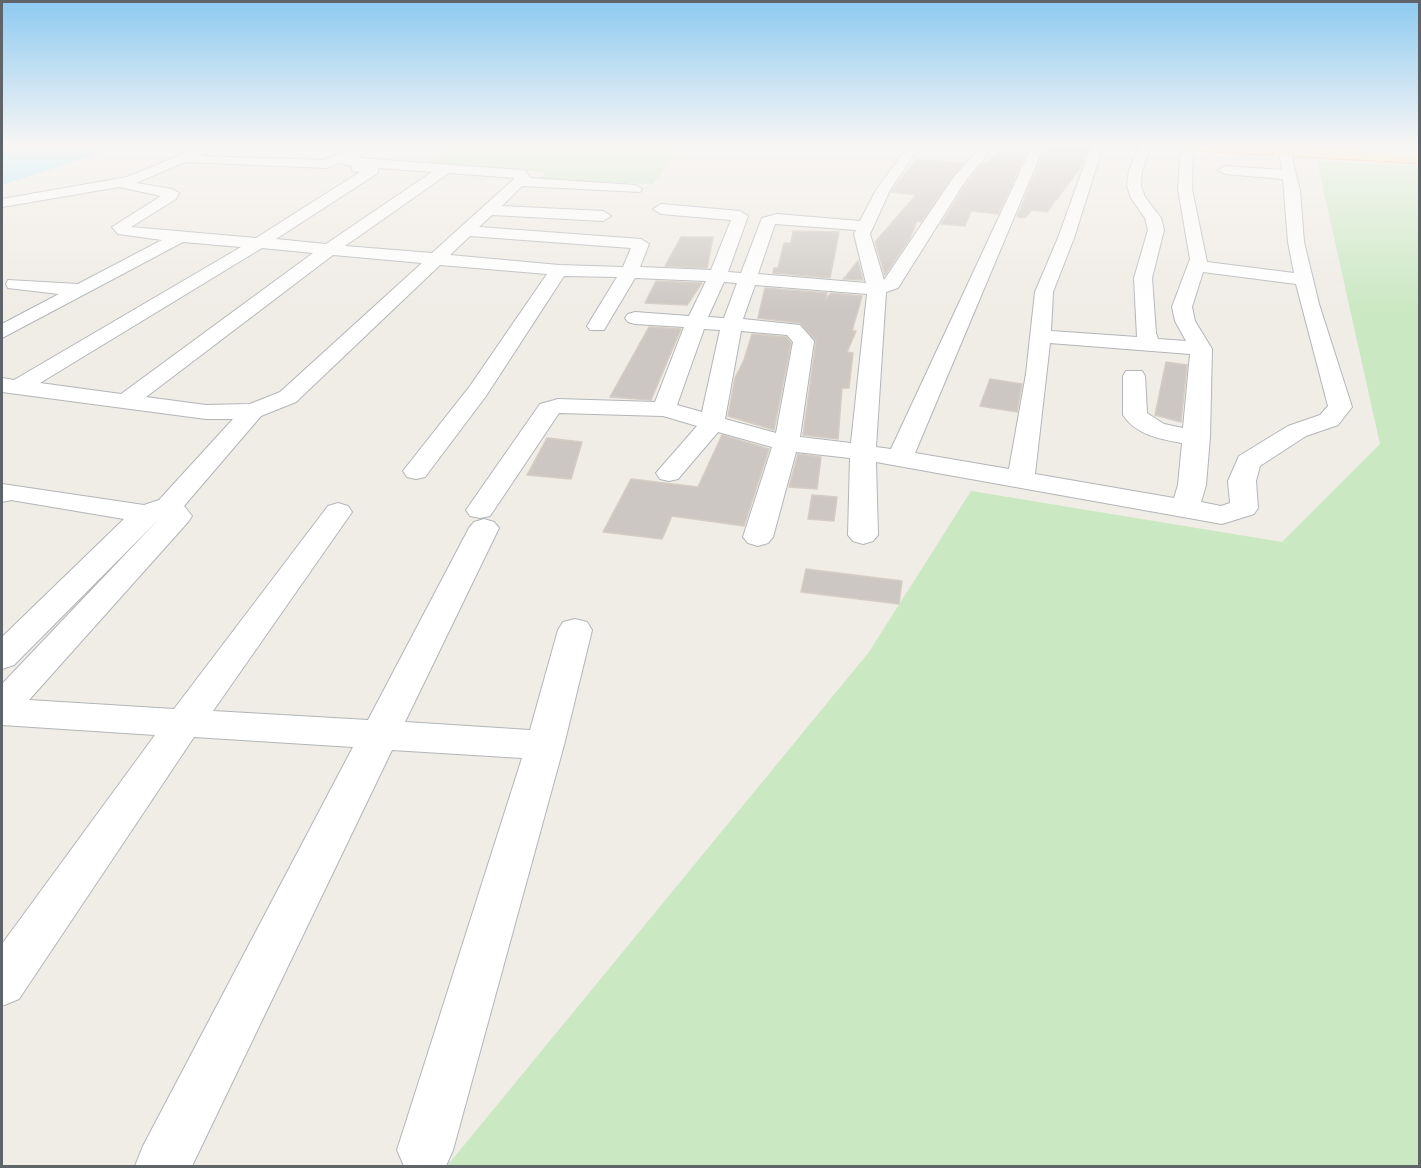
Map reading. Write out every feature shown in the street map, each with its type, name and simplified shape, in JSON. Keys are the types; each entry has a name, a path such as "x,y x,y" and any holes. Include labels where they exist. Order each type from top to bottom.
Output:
{"street":[{"path":"164,201 120,227 124,231 180,237 436,260 609,273 630,270 877,289 891,284 945,201"},
{"path":"10,386 259,243 325,201"},
{"path":"126,401 389,201"},
{"path":"10,386 206,412 253,411 288,397 500,201"},
{"path":"863,535 863,453 877,289 862,234 864,226 876,208 877,201"},
{"path":"899,459 1014,201"},
{"path":"1021,480 1044,292 1079,201"},
{"path":"1141,201 1154,218 1156,230 1147,256 1141,296 1148,344"},
{"path":"1185,508 1192,485 1197,437 1201,349 1185,321 1182,307 1199,259 1188,201"},
{"path":"163,1167 382,736 482,519 548,409 558,406 664,409 784,443 863,453 1222,514 1244,508 1242,481 1248,462 1297,431 1329,420 1340,407 1304,280 1296,242 1292,201"},
{"path":"661,209 864,226"},
{"path":"490,210 603,216"},
{"path":"664,409 696,322 717,277 740,216"},
{"path":"669,473 712,424 732,323 745,279 768,221 772,220"},
{"path":"1156,230 1195,234"},
{"path":"466,231 640,244 630,270 597,326"},
{"path":"2,332 180,237"},
{"path":"1196,266 1304,280"},
{"path":"416,471 478,391 559,270"},
{"path":"15,284 80,290"},
{"path":"635,318 793,329 804,341 789,432 758,537"},
{"path":"1040,336 1201,349"},
{"path":"1134,376 1135,415 1143,424 1163,432 1197,437"},
{"path":"2,657 158,510 253,411"},
{"path":"2,494 5,491 158,510 178,516 2,706"},
{"path":"2,983 184,723 338,512"},
{"path":"425,1150 545,745 575,630"},
{"path":"2,712 545,745"}],"green space":[{"path":"1326,201 1419,201 1419,1166 447,1166 869,652 971,491 1282,542 1380,444"}],"building":[{"path":"911,201 936,201 921,222 917,221 910,238 885,275 875,242"},
{"path":"956,201 1004,201 998,214 971,211 965,226 941,224"},
{"path":"1024,201 1056,201 1047,212 1032,210 1025,218 1017,217"},
{"path":"793,231 839,232 830,278 773,273 774,268 778,268 784,243 791,243"},
{"path":"681,237 713,237 707,268 665,266"},
{"path":"858,261 863,280 843,279 846,276"},
{"path":"656,281 702,283 687,305 645,303"},
{"path":"765,288 827,293 825,300 831,293 862,296 852,331 856,331 847,352 853,353 849,388 842,388 838,439 803,435 816,341 800,323 758,318"},
{"path":"649,327 681,329 651,400 610,397"},
{"path":"752,334 786,337 791,343 774,430 728,416 735,378 744,360"},
{"path":"1166,362 1187,365 1181,422 1155,415"},
{"path":"990,379 1022,384 1017,412 980,406"},
{"path":"722,435 769,449 744,526 672,516 662,539 603,532 631,479 698,487"},
{"path":"547,438 582,442 571,479 527,475"},
{"path":"798,454 821,457 817,489 789,487"},
{"path":"812,495 837,497 834,521 808,519"},
{"path":"806,569 902,581 899,604 801,592"}]}
